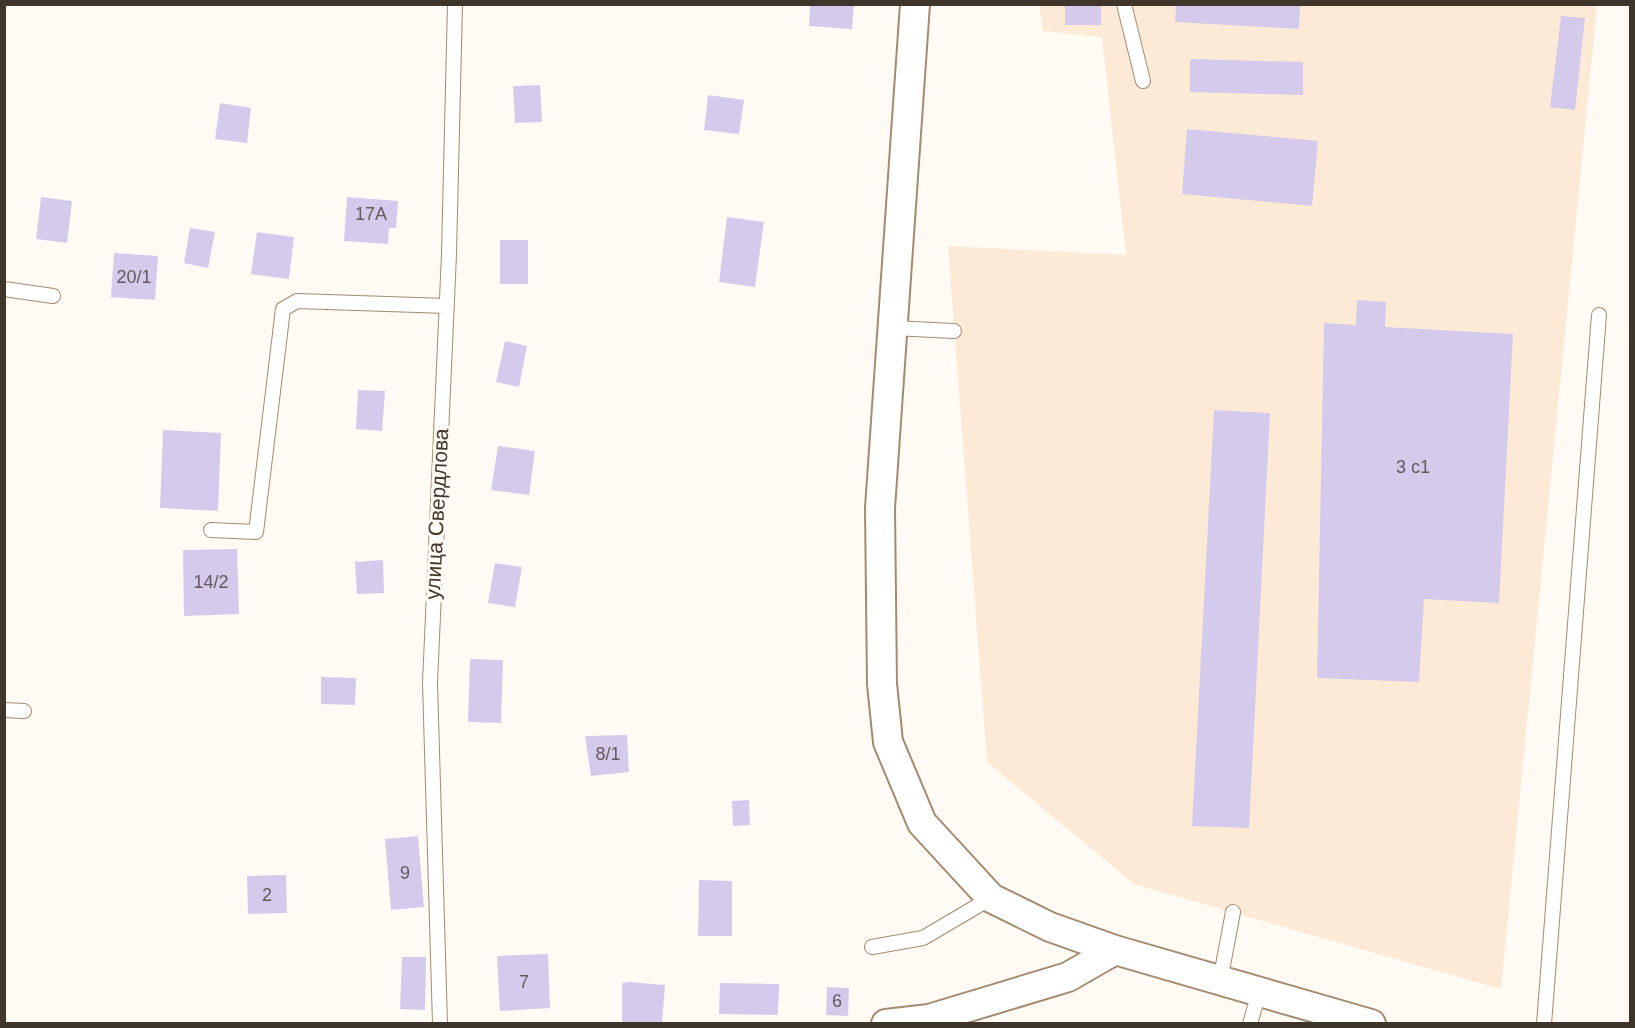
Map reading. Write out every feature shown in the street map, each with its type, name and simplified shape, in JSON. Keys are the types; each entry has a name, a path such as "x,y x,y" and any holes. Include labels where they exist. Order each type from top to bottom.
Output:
{"street":[{"path":"915,4 880,508 882,684 888,742 922,824 992,898 1050,927 1115,950 1371,1023"},
{"path":"886,1023 929,1019 1068,977 1115,950"}],"lane":[{"name":"улица Свердлова","path":"440,1023 430,683 447,306 455,4"},
{"path":"1124,4 1143,81"},
{"path":"4,289 53,296"},
{"path":"211,530 256,532 283,309 297,301 447,306"},
{"path":"1544,1023 1599,315"},
{"path":"893,328 954,331"},
{"path":"4,710 24,711"},
{"path":"872,947 922,938 992,898"},
{"path":"1220,981 1233,912"},
{"path":"1250,1023 1259,992"}],"shaded area":[{"path":"1039,5 1597,5 1501,989 1134,884 987,762 948,246 1126,255 1102,37 1043,31"}],"building":[{"path":"810,4 854,4 852,29 809,26"},
{"path":"1065,4 1101,4 1101,25 1065,25"},
{"path":"1176,4 1300,4 1299,29 1175,22"},
{"path":"1561,16 1585,18 1575,110 1550,107"},
{"path":"1190,59 1303,62 1303,95 1190,92"},
{"path":"540,85 542,122 515,123 513,86"},
{"path":"708,95 744,100 739,134 704,130"},
{"path":"220,103 251,108 247,143 215,139"},
{"path":"1187,129 1318,141 1312,206 1182,194"},
{"path":"41,197 72,201 67,243 36,239"},
{"path":"347,197 398,201 396,228 389,228 388,244 344,241"},
{"path":"727,217 764,222 755,287 719,282"},
{"path":"190,228 215,232 208,268 184,263"},
{"path":"257,232 294,237 289,279 251,274"},
{"path":"500,240 528,240 528,284 500,284"},
{"path":"114,253 158,256 155,300 111,297"},
{"path":"1357,300 1386,302 1385,327 1513,334 1499,603 1424,599 1419,682 1317,678 1324,323 1356,325"},
{"path":"505,341 527,346 519,387 496,382"},
{"path":"358,390 385,391 382,431 356,429"},
{"path":"1214,410 1270,413 1249,828 1192,826"},
{"path":"163,430 221,433 218,511 160,508"},
{"path":"498,446 535,451 529,495 491,490"},
{"path":"237,549 239,614 184,616 183,550"},
{"path":"383,560 384,593 357,594 355,562"},
{"path":"495,563 522,567 515,607 488,603"},
{"path":"470,659 503,660 501,723 468,722"},
{"path":"321,677 356,678 355,705 321,704"},
{"path":"627,735 629,772 591,776 585,736"},
{"path":"749,800 750,825 733,826 732,801"},
{"path":"418,836 424,907 391,910 385,839"},
{"path":"286,875 287,913 248,914 247,876"},
{"path":"699,880 732,881 732,936 698,936"},
{"path":"548,954 550,1008 500,1011 497,956"},
{"path":"402,957 426,957 425,1010 400,1009"},
{"path":"622,983 665,985 662,1023 622,1023"},
{"path":"720,983 779,984 778,1015 719,1014"},
{"path":"827,987 849,988 848,1016 826,1015"}]}
